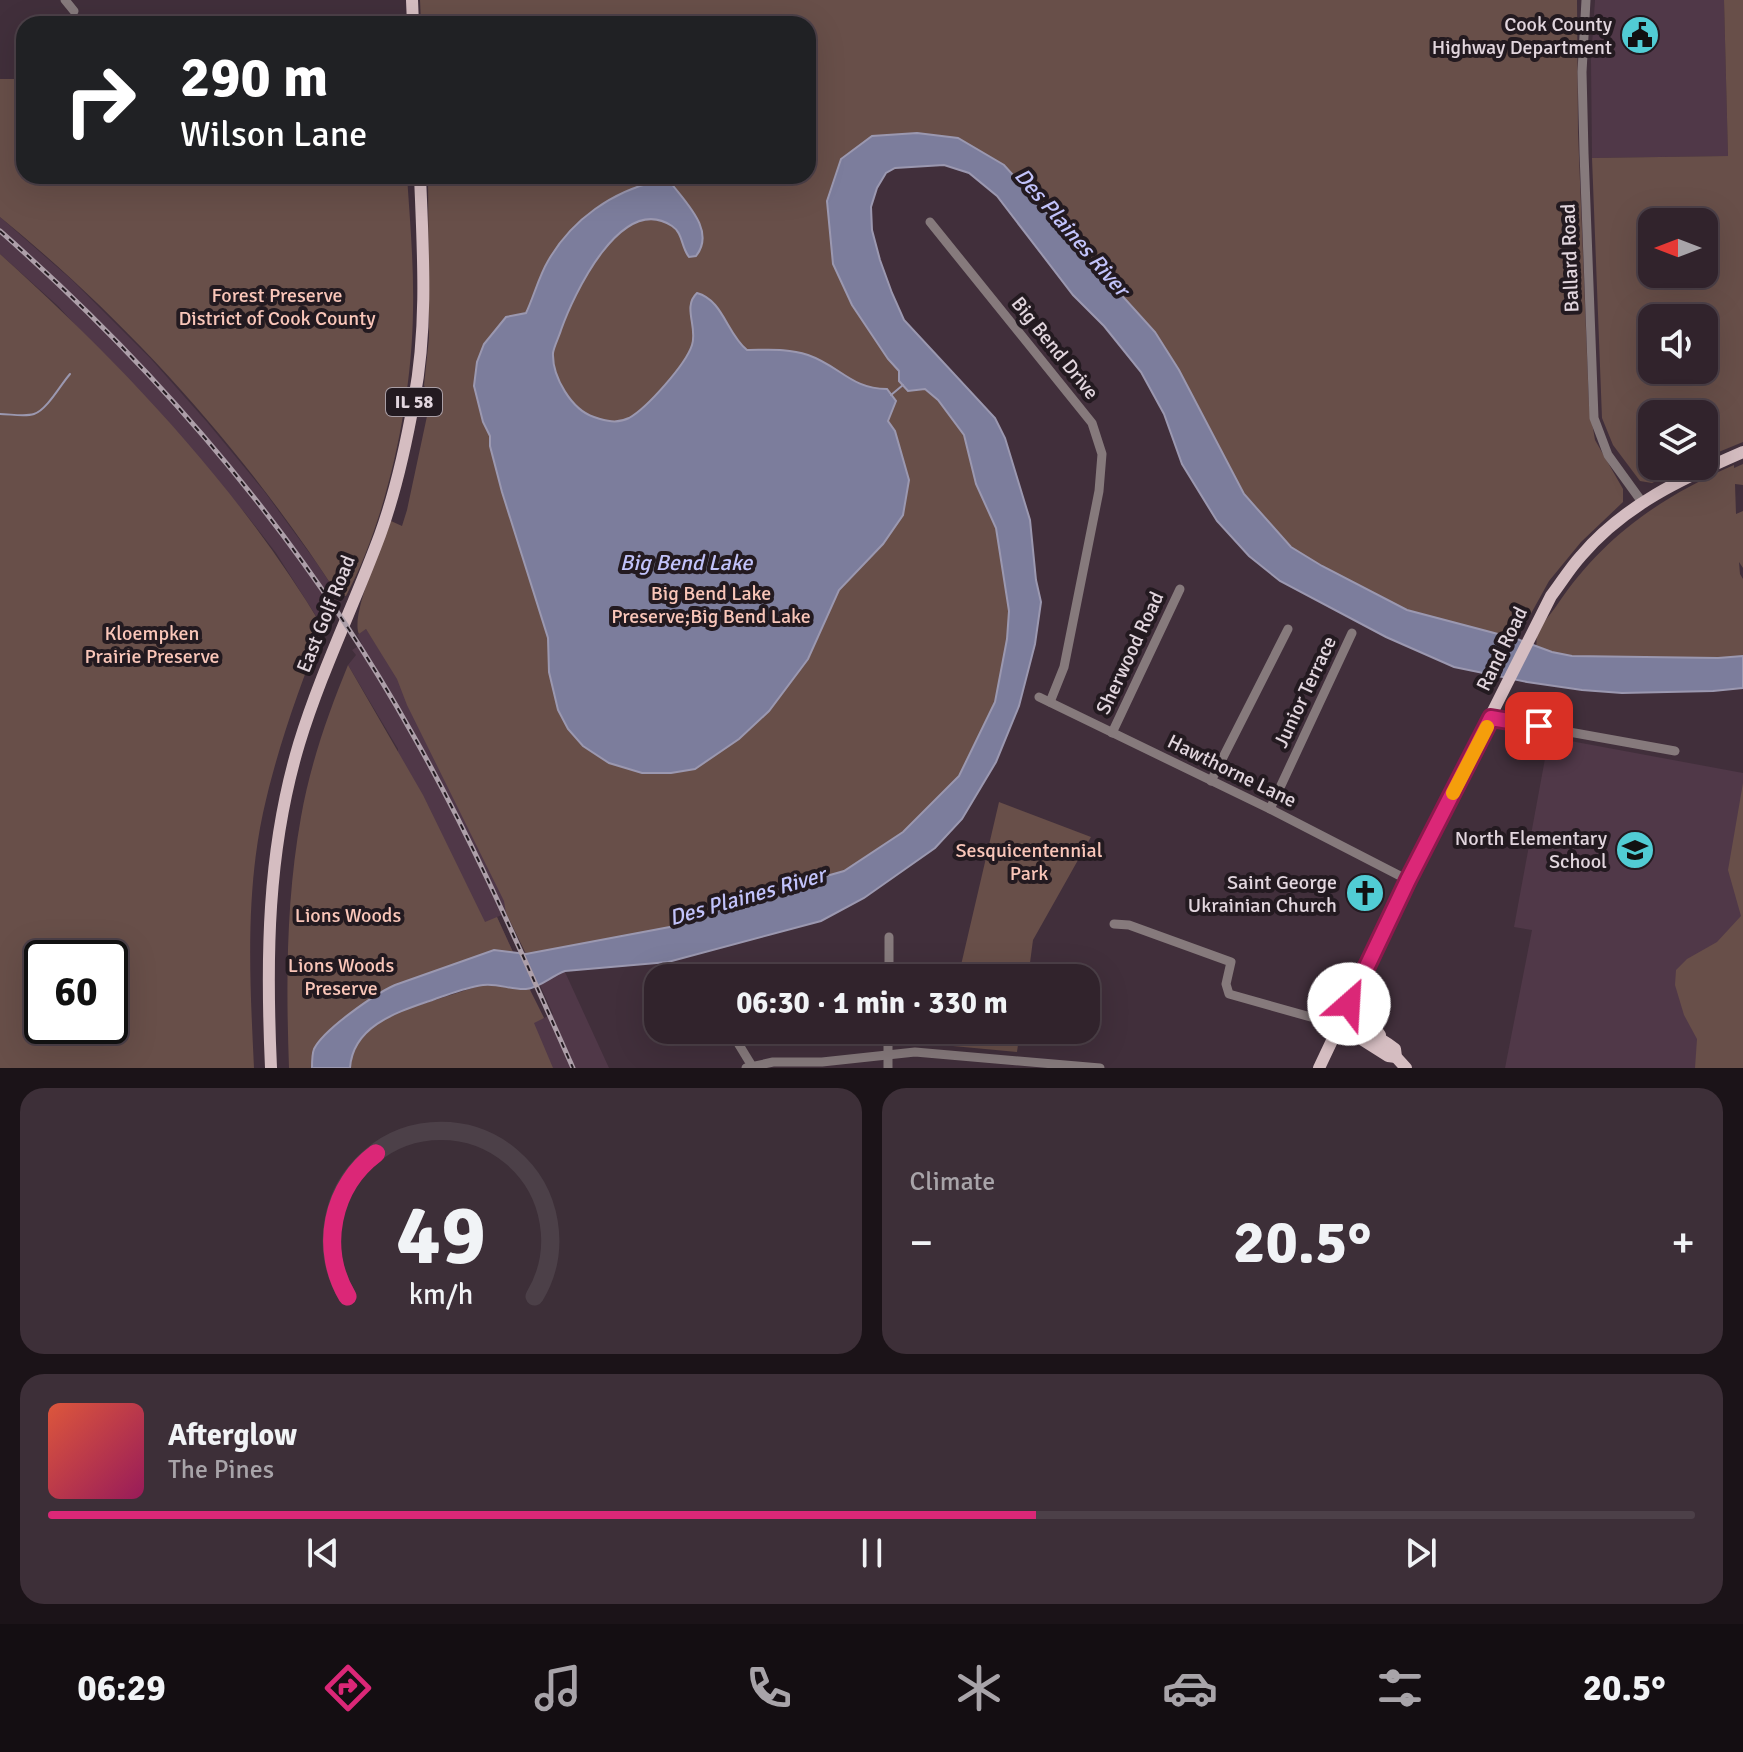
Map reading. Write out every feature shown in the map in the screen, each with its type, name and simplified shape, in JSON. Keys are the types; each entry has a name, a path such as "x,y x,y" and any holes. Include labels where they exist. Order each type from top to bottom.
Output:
{"main road":[{"name":"East Golf Road","path":"271,1068 268,933 272,880 288,784 312,704 384,520 415,397 422,347 424,283 420,184"},
{"name":"Rand Road","path":"1319,1068 1408,880 1551,596 1582,554 1642,502 1679,480 1743,452"},
{"path":"1359,984 1364,1013 1387,1043"},
{"path":"1339,1025 1355,1026 1387,1043 1395,1049 1396,1057 1406,1068"},
{"path":"1339,1025 1388,1056 1396,1057"}],"street":[{"path":"65,0 74,11"},
{"name":"Ballard Road","path":"1586,0 1582,72 1594,418 1608,455 1642,502"},
{"name":"Big Bend Drive","path":"930,222 1092,423 1102,454 1099,491 1064,667 1050,702"},
{"name":"Sherwood Road","path":"1112,733 1180,589"},
{"path":"1211,781 1288,629"},
{"name":"Junior Terrace","path":"1270,809 1352,633"},
{"name":"Hawthorne Lane","path":"1039,697 1408,880"},
{"path":"1491,718 1675,751"},
{"path":"1114,924 1129,925 1231,962 1226,984 1229,994 1339,1025"},
{"path":"889,937 889,964"},
{"path":"737,1044 749,1067 773,1062 822,1065 888,1062 915,1052 1003,1064 1100,1068"}],"shaded area":[{"path":"1595,0 1724,0 1728,156 1592,158 1591,60"},
{"path":"0,217 72,280 151,359 207,422 264,491 316,562 338,595 334,603 316,616 276,553 245,513 58,306 0,254"},
{"path":"366,629 501,832 507,913 497,917 513,952 494,950 395,985 398,749 348,665 356,655 352,650 362,644 357,635"},
{"name":"North Elementary School","path":"1549,737 1743,773 1743,1022 1740,1068 1505,1068 1532,930 1514,927"},
{"path":"565,972 609,1068 540,1068 526,989 529,988 544,1018 553,1014 540,985 549,977"}],"green space":[{"name":"Big Bend Lake Preserve;Big Bend Lake","path":"420,0 1577,0 1578,132 1589,405 1595,440 1623,489 1623,502 1581,542 1549,581 1517,639 1407,610 1291,547 1244,494 1179,370 1155,332 1004,165 841,159 874,335 888,359 916,390 925,389 938,400 964,435 976,484 996,528 1009,611 995,702 959,776 903,832 844,871 763,894 675,926 526,954 506,913 504,901 397,679 366,629 359,634 357,625 363,596 391,521 402,526 430,402 424,385 429,338 428,184 816,184 816,16 421,16"},
{"path":"1724,0 1743,0 1743,442 1718,452 1718,400 1638,400 1638,478 1613,445 1602,418 1592,158 1728,156"},
{"name":"Forest Preserve District of Cook County","path":"0,79 16,79 16,184 408,184 413,294 408,382 385,495 361,565 346,596 338,595 265,491 184,393 95,301 0,217"},
{"name":"Kloempken Prairie Preserve","path":"0,254 133,383 216,476 290,576 323,628 282,742 257,845 250,940 254,1068 0,1068"},
{"path":"1743,464 1743,485 1735,484 1736,514 1743,511 1743,568 1739,562 1743,579 1743,656 1572,656 1536,646 1538,632 1546,620 1575,581 1613,540 1681,491 1703,480 1718,480 1718,473 1734,465 1734,468"},
{"name":"Lions Woods Preserve","path":"348,665 423,795 485,922 497,917 513,952 494,950 394,1013 482,985 529,988 544,1018 534,1023 553,1068 289,1068 288,942 296,848 315,759"},
{"path":"1743,783 1743,1068 1695,1068 1697,1039 1684,1015 1675,985 1676,970 1687,959 1717,942 1741,916 1728,870"},
{"name":"Sesquicentennial Park","path":"999,802 1091,837 1033,940 1030,964 961,964"},
{"path":"942,1044 1018,1044 1017,1052"}],"water":[{"path":"917,133 958,138 1004,165 1155,332 1179,370 1244,494 1291,547 1407,610 1517,639 1552,652 1572,656 1743,656 1743,688 1622,693 1527,682 1454,667 1386,637 1280,581 1249,556 1217,521 1182,464 1164,414 1141,372 1104,326 1073,295 997,196 969,173 944,165 895,168 886,173 871,207 872,230 880,260 904,320 995,418 1005,438 1030,520 1041,602 1035,644 1019,706 996,762 962,819 935,848 864,898 821,921 668,962 565,971 531,988 489,985 465,989 408,1009 369,1030 353,1053 350,1068 312,1068 314,1049 328,1032 363,1004 395,985 494,950 526,954 675,926 763,894 844,871 903,832 959,776 995,702 1009,611 996,528 976,484 964,435 938,400 925,389 908,391 899,381 899,371 852,305 833,264 827,201 841,159 872,136"},
{"name":"Big Bend Lake","path":"672,184 697,218 703,237 701,247 696,256 689,257 676,229 653,219 635,223 602,252 576,295 554,350 556,372 571,400 586,413 607,421 625,420 637,413 665,385 692,345 690,311 697,293 713,303 747,350 800,353 864,385 887,389 896,401 888,421 895,431 909,480 903,515 883,544 839,590 808,659 769,711 739,739 695,769 671,773 642,773 609,763 583,746 568,729 558,710 549,672 548,638 502,492 490,436 483,422 474,386 477,362 484,344 506,317 526,313 545,267 569,232 595,209 641,186"}],"waterway":[{"path":"0,414 39,412 70,374"},
{"path":"891,395 903,385"}],"railway":[{"path":"0,231 60,286 175,403 279,530 326,596 371,664 457,816 573,1068"}],"slow traffic":[{"path":"1453,793 1487,727"}],"place":[{"name":"Cook County Highway Department","path":"1640,35"},
{"name":"North Elementary School","path":"1635,850"},
{"name":"Saint George Ukrainian Church","path":"1365,893"}],"route":[{"path":"1349,1004 1491,718 1539,726"}],"water label":[{"name":"Des Plaines River","path":"1072,232"},
{"name":"Des Plaines River","path":"747,896"}],"park label":[{"name":"Lions Woods","path":"348,915"}]}
